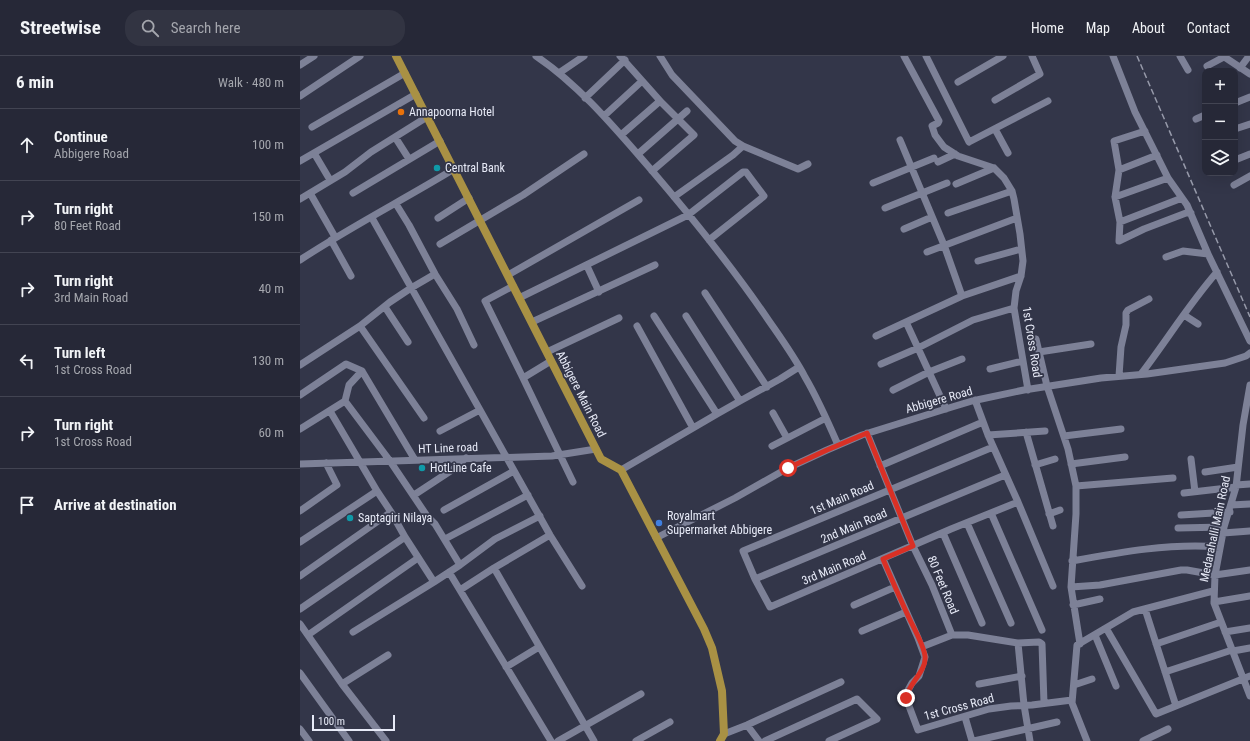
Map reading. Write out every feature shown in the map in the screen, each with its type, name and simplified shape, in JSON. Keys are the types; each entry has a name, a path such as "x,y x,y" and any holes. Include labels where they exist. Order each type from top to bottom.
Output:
{"main road":[{"name":"Abbigere Main Road","path":"396,56 601,459 621,470"},
{"path":"621,470 712,648 722,691 722,737"}],"street":[{"path":"300,65 314,56"},
{"path":"300,96 360,56"},
{"path":"536,56 560,73 604,116 674,197 739,278 799,367 826,418 838,445"},
{"path":"560,73 584,56"},
{"path":"660,56 672,75 735,141 798,170 808,164"},
{"name":"1st Cross Road","path":"904,56 935,114 935,135 944,147 955,154 994,168 1004,178 1012,191 1022,261 1021,276 1016,291 1014,308 1028,390"},
{"path":"926,56 969,142 1048,101"},
{"path":"958,82 1003,56"},
{"path":"995,100 1040,74 1032,56"},
{"path":"1113,56 1136,112 1157,156 1168,178 1191,213 1208,254 1250,341"},
{"path":"1180,56 1188,70"},
{"path":"1240,68 1248,56"},
{"path":"1207,66 1223,57 1250,74"},
{"path":"585,98 622,58 660,101 694,135 652,171"},
{"path":"312,127 405,73"},
{"path":"604,116 642,81"},
{"path":"300,161 416,94"},
{"path":"1238,102 1250,97"},
{"path":"621,135 660,101"},
{"path":"638,154 687,111"},
{"path":"1196,119 1202,116"},
{"path":"300,199 344,172 370,152 427,117"},
{"path":"1238,128 1250,124"},
{"path":"995,129 1008,153"},
{"path":"1145,131 1114,141 1119,170 1115,197 1120,222 1119,241 1186,213 1191,213"},
{"path":"395,137 409,159"},
{"path":"900,140 944,245 962,296"},
{"path":"353,193 440,141"},
{"path":"674,197 733,155 743,146"},
{"path":"314,153 330,180"},
{"path":"440,244 523,195 584,154"},
{"path":"873,183 912,167 955,154"},
{"path":"1238,159 1250,154"},
{"path":"1119,170 1157,156"},
{"path":"956,184 994,168"},
{"path":"300,260 333,238 372,218 454,169"},
{"path":"519,298 688,215 743,172 746,172 764,197 709,240"},
{"path":"1234,185 1250,176"},
{"path":"1115,197 1168,178"},
{"path":"885,208 947,183"},
{"path":"948,213 1012,191"},
{"path":"310,192 351,276"},
{"path":"438,218 469,198"},
{"path":"1120,222 1182,198"},
{"path":"508,275 638,200"},
{"path":"396,204 457,309 474,345"},
{"path":"904,229 932,217"},
{"path":"372,218 550,535 582,586"},
{"path":"926,252 1017,218"},
{"path":"978,261 1021,249"},
{"path":"1166,257 1183,251 1208,254"},
{"path":"532,322 655,265"},
{"path":"586,266 599,292"},
{"path":"1142,374 1198,294 1217,272"},
{"path":"300,365 360,326 411,288 436,274"},
{"path":"876,336 962,296 1021,276"},
{"path":"513,286 485,301 573,482"},
{"path":"705,293 767,386"},
{"path":"1119,376 1121,347 1126,325 1126,313 1128,310 1149,299"},
{"path":"385,307 408,342"},
{"path":"881,364 918,348 973,320 1014,308"},
{"path":"1184,315 1198,324"},
{"path":"654,316 717,414"},
{"path":"686,316 740,401"},
{"path":"547,352 619,318"},
{"path":"906,322 946,409"},
{"path":"360,326 424,418"},
{"path":"637,326 693,428"},
{"path":"1036,339 1047,386 1064,436 1076,486 1076,514 1070,587 1080,644"},
{"path":"1039,352 1091,344"},
{"name":"Abbigere Road","path":"656,538 735,498 788,468 867,433 975,400 1047,386 1101,378 1225,363 1246,356 1250,353"},
{"path":"893,390 929,372 962,359"},
{"path":"522,378 552,361"},
{"path":"990,369 1023,361"},
{"path":"300,395 346,364 362,371 415,460"},
{"path":"621,470 799,367"},
{"path":"300,429 345,401 349,385 362,371"},
{"name":"Medarahalli Main Road","path":"1250,385 1243,425 1236,486 1223,530 1213,590 1214,602 1221,622 1232,650 1247,677 1250,696"},
{"path":"975,400 993,447 1053,586"},
{"path":"345,401 390,461 427,516 435,524 460,565"},
{"path":"440,431 480,410"},
{"path":"330,411 377,491 434,582"},
{"path":"773,413 787,438"},
{"path":"772,446 826,418"},
{"path":"880,466 983,422"},
{"path":"1064,436 1121,428"},
{"path":"988,435 1045,431"},
{"path":"1026,432 1053,526"},
{"name":"80 Feet Road","path":"867,433 913,546 932,584 952,635"},
{"name":"1st Main Road","path":"755,579 743,551 993,447"},
{"name":"HT Line road","path":"300,464 559,455 596,449"},
{"path":"414,495 455,468 466,458"},
{"path":"1071,464 1125,458"},
{"path":"1035,465 1055,459"},
{"path":"1191,460 1195,492"},
{"path":"300,511 338,485 326,463"},
{"path":"1205,472 1238,467"},
{"path":"444,510 514,471"},
{"name":"2nd Main Road","path":"755,579 1005,475"},
{"path":"1076,486 1173,478"},
{"path":"1184,493 1250,484"},
{"path":"300,542 377,491"},
{"path":"445,539 528,495"},
{"name":"3rd Main Road","path":"755,579 770,607 1018,502"},
{"path":"1181,515 1250,504"},
{"path":"1049,514 1060,510"},
{"path":"300,576 391,512"},
{"path":"991,513 1042,630"},
{"path":"353,632 460,565 495,539 540,516"},
{"path":"967,523 1012,623"},
{"path":"1178,528 1250,532"},
{"path":"943,533 982,623"},
{"path":"460,590 550,535"},
{"path":"300,609 405,537"},
{"path":"1072,561 1143,548 1184,545 1220,546"},
{"path":"308,635 418,558"},
{"name":"1st Cross Road","path":"883,559 925,657 919,676 912,683 907,692 906,698 918,730 989,709 1072,700"},
{"path":"494,568 538,647 594,741"},
{"path":"1070,587 1100,584 1181,570 1215,575 1250,570"},
{"path":"449,572 551,741"},
{"path":"854,605 895,587"},
{"path":"1087,741 1072,703 1077,645 1133,612 1213,590"},
{"path":"1214,602 1250,596"},
{"path":"1073,605 1100,599"},
{"path":"1145,609 1176,706"},
{"path":"862,631 906,612"},
{"path":"1156,644 1221,622"},
{"path":"300,624 342,684 386,740"},
{"path":"1106,628 1156,714 1247,677"},
{"path":"1225,632 1250,628"},
{"path":"924,646 952,635 968,635 1018,643 1039,642 1042,644 1044,703"},
{"path":"1095,635 1116,686"},
{"path":"1018,643 1024,705 1030,741"},
{"path":"506,667 538,647"},
{"path":"1165,672 1232,650 1250,648"},
{"path":"342,684 388,655"},
{"path":"300,673 349,741"},
{"path":"979,684 1022,676"},
{"path":"1074,685 1092,680"},
{"path":"722,737 841,682"},
{"path":"558,741 641,694"},
{"path":"765,741 857,699 877,719 829,741"},
{"path":"964,717 973,741 1057,722"},
{"path":"636,741 670,722"},
{"path":"747,725 759,741"},
{"path":"300,729 309,741"},
{"path":"1143,741 1168,729"}],"railway":[{"path":"1137,56 1250,317"}],"place":[{"name":"Annapoorna Hotel","path":"401,112"},
{"name":"Central Bank","path":"437,168"},
{"name":"HotLine Cafe","path":"422,468"},
{"name":"Saptagiri Nilaya","path":"350,518"},
{"name":"Royalmart Supermarket Abbigere","path":"659,523"}],"route":[{"path":"788,468 867,433 913,546 883,559 925,657 919,676 912,683 907,692 906,698"}]}
